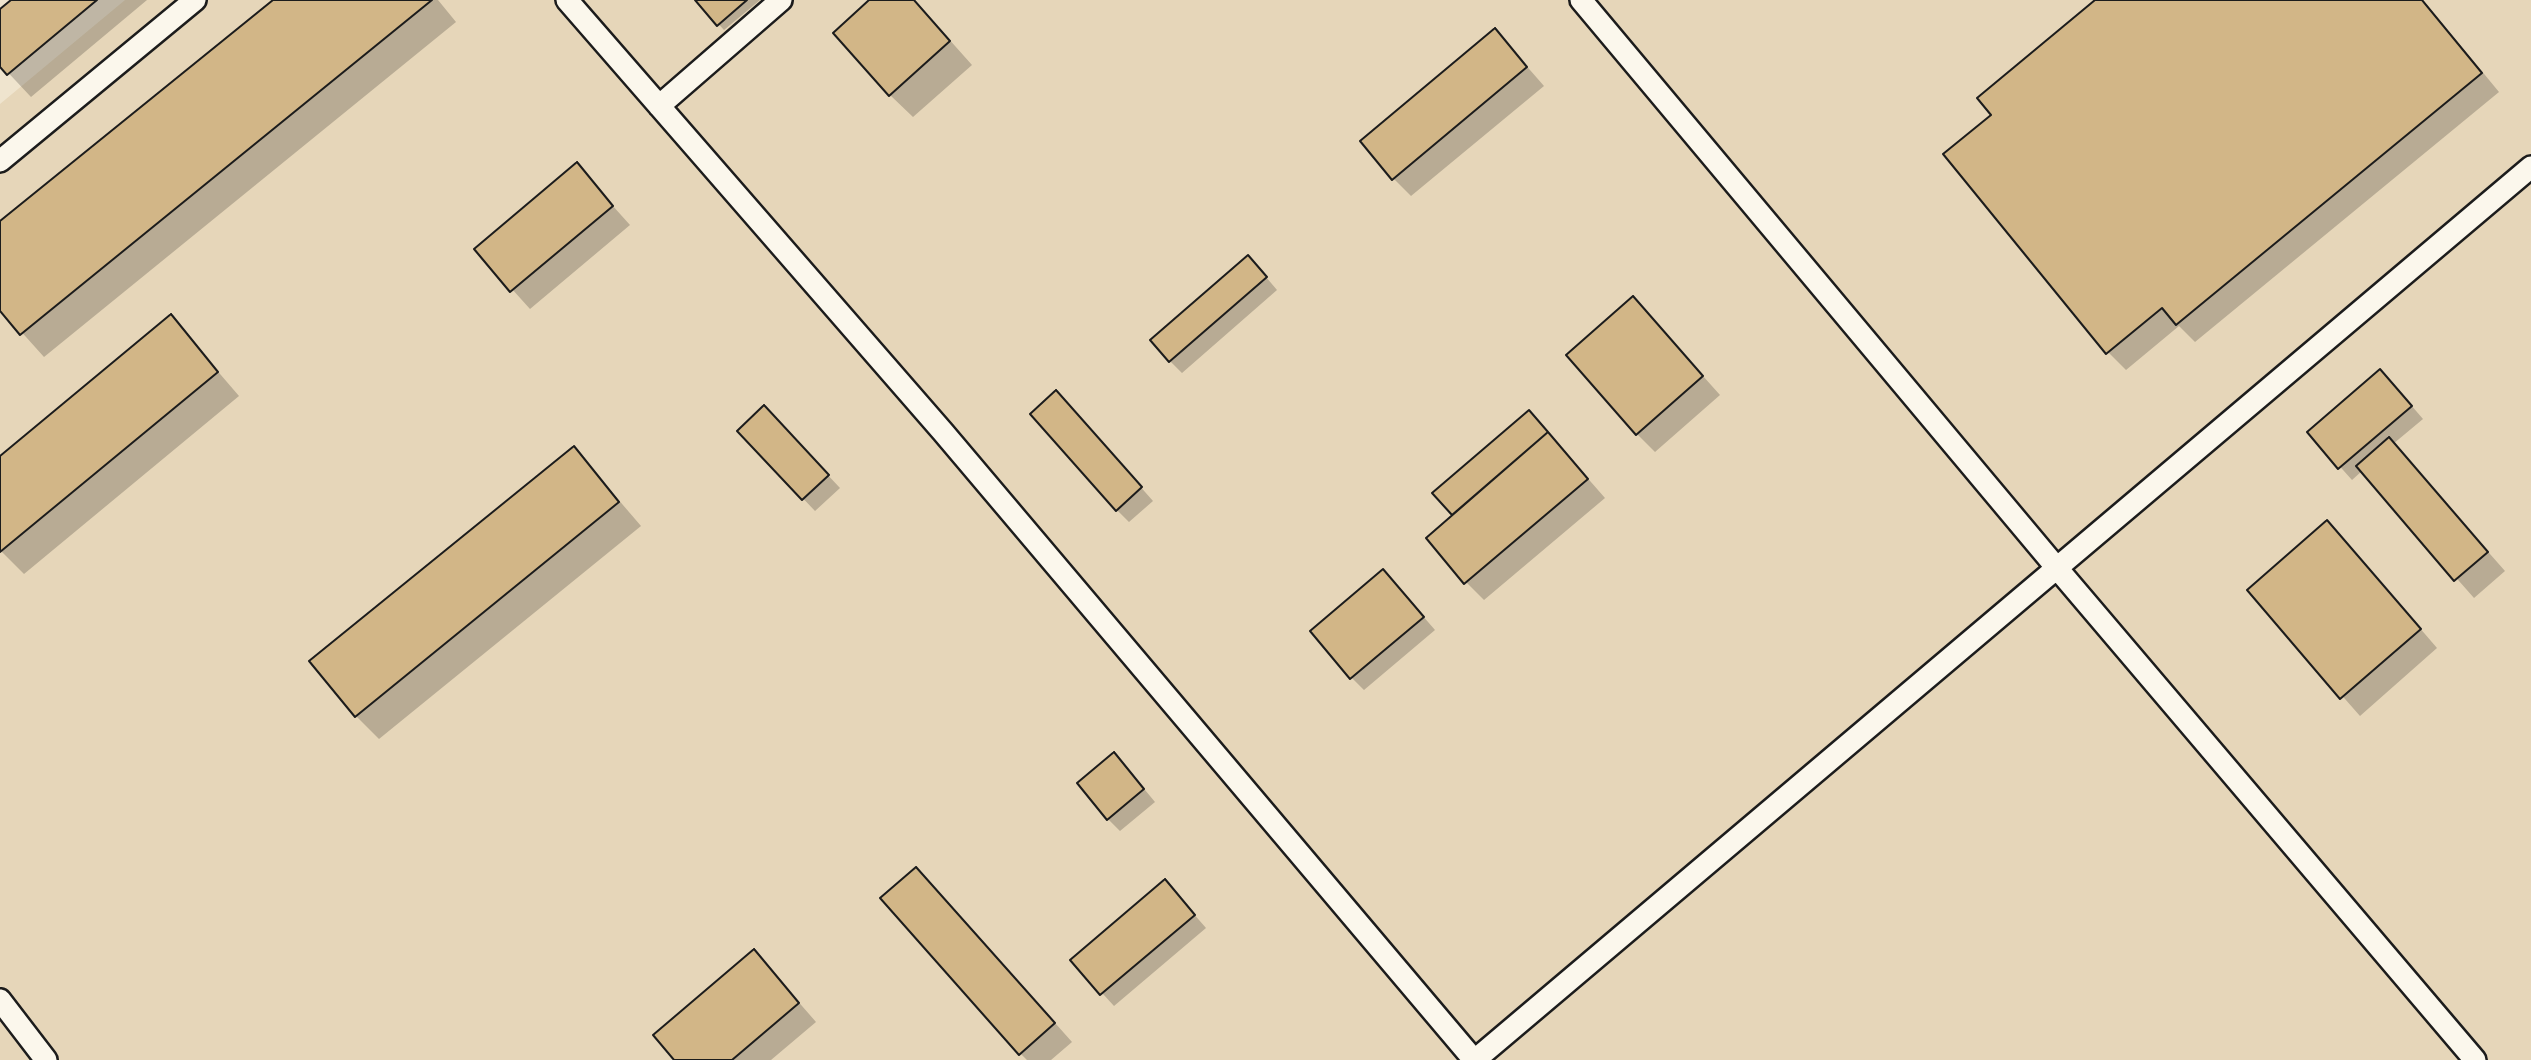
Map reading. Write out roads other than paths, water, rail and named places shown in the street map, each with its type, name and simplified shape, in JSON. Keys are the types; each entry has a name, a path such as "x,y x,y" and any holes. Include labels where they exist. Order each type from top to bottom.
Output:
{"lane":[{"path":"0,161 195,0"},
{"path":"567,0 943,432 1475,1060 2531,167"},
{"path":"659,106 781,0"},
{"path":"1581,0 2056,567 2475,1060"},
{"path":"0,1000 46,1060"}]}
